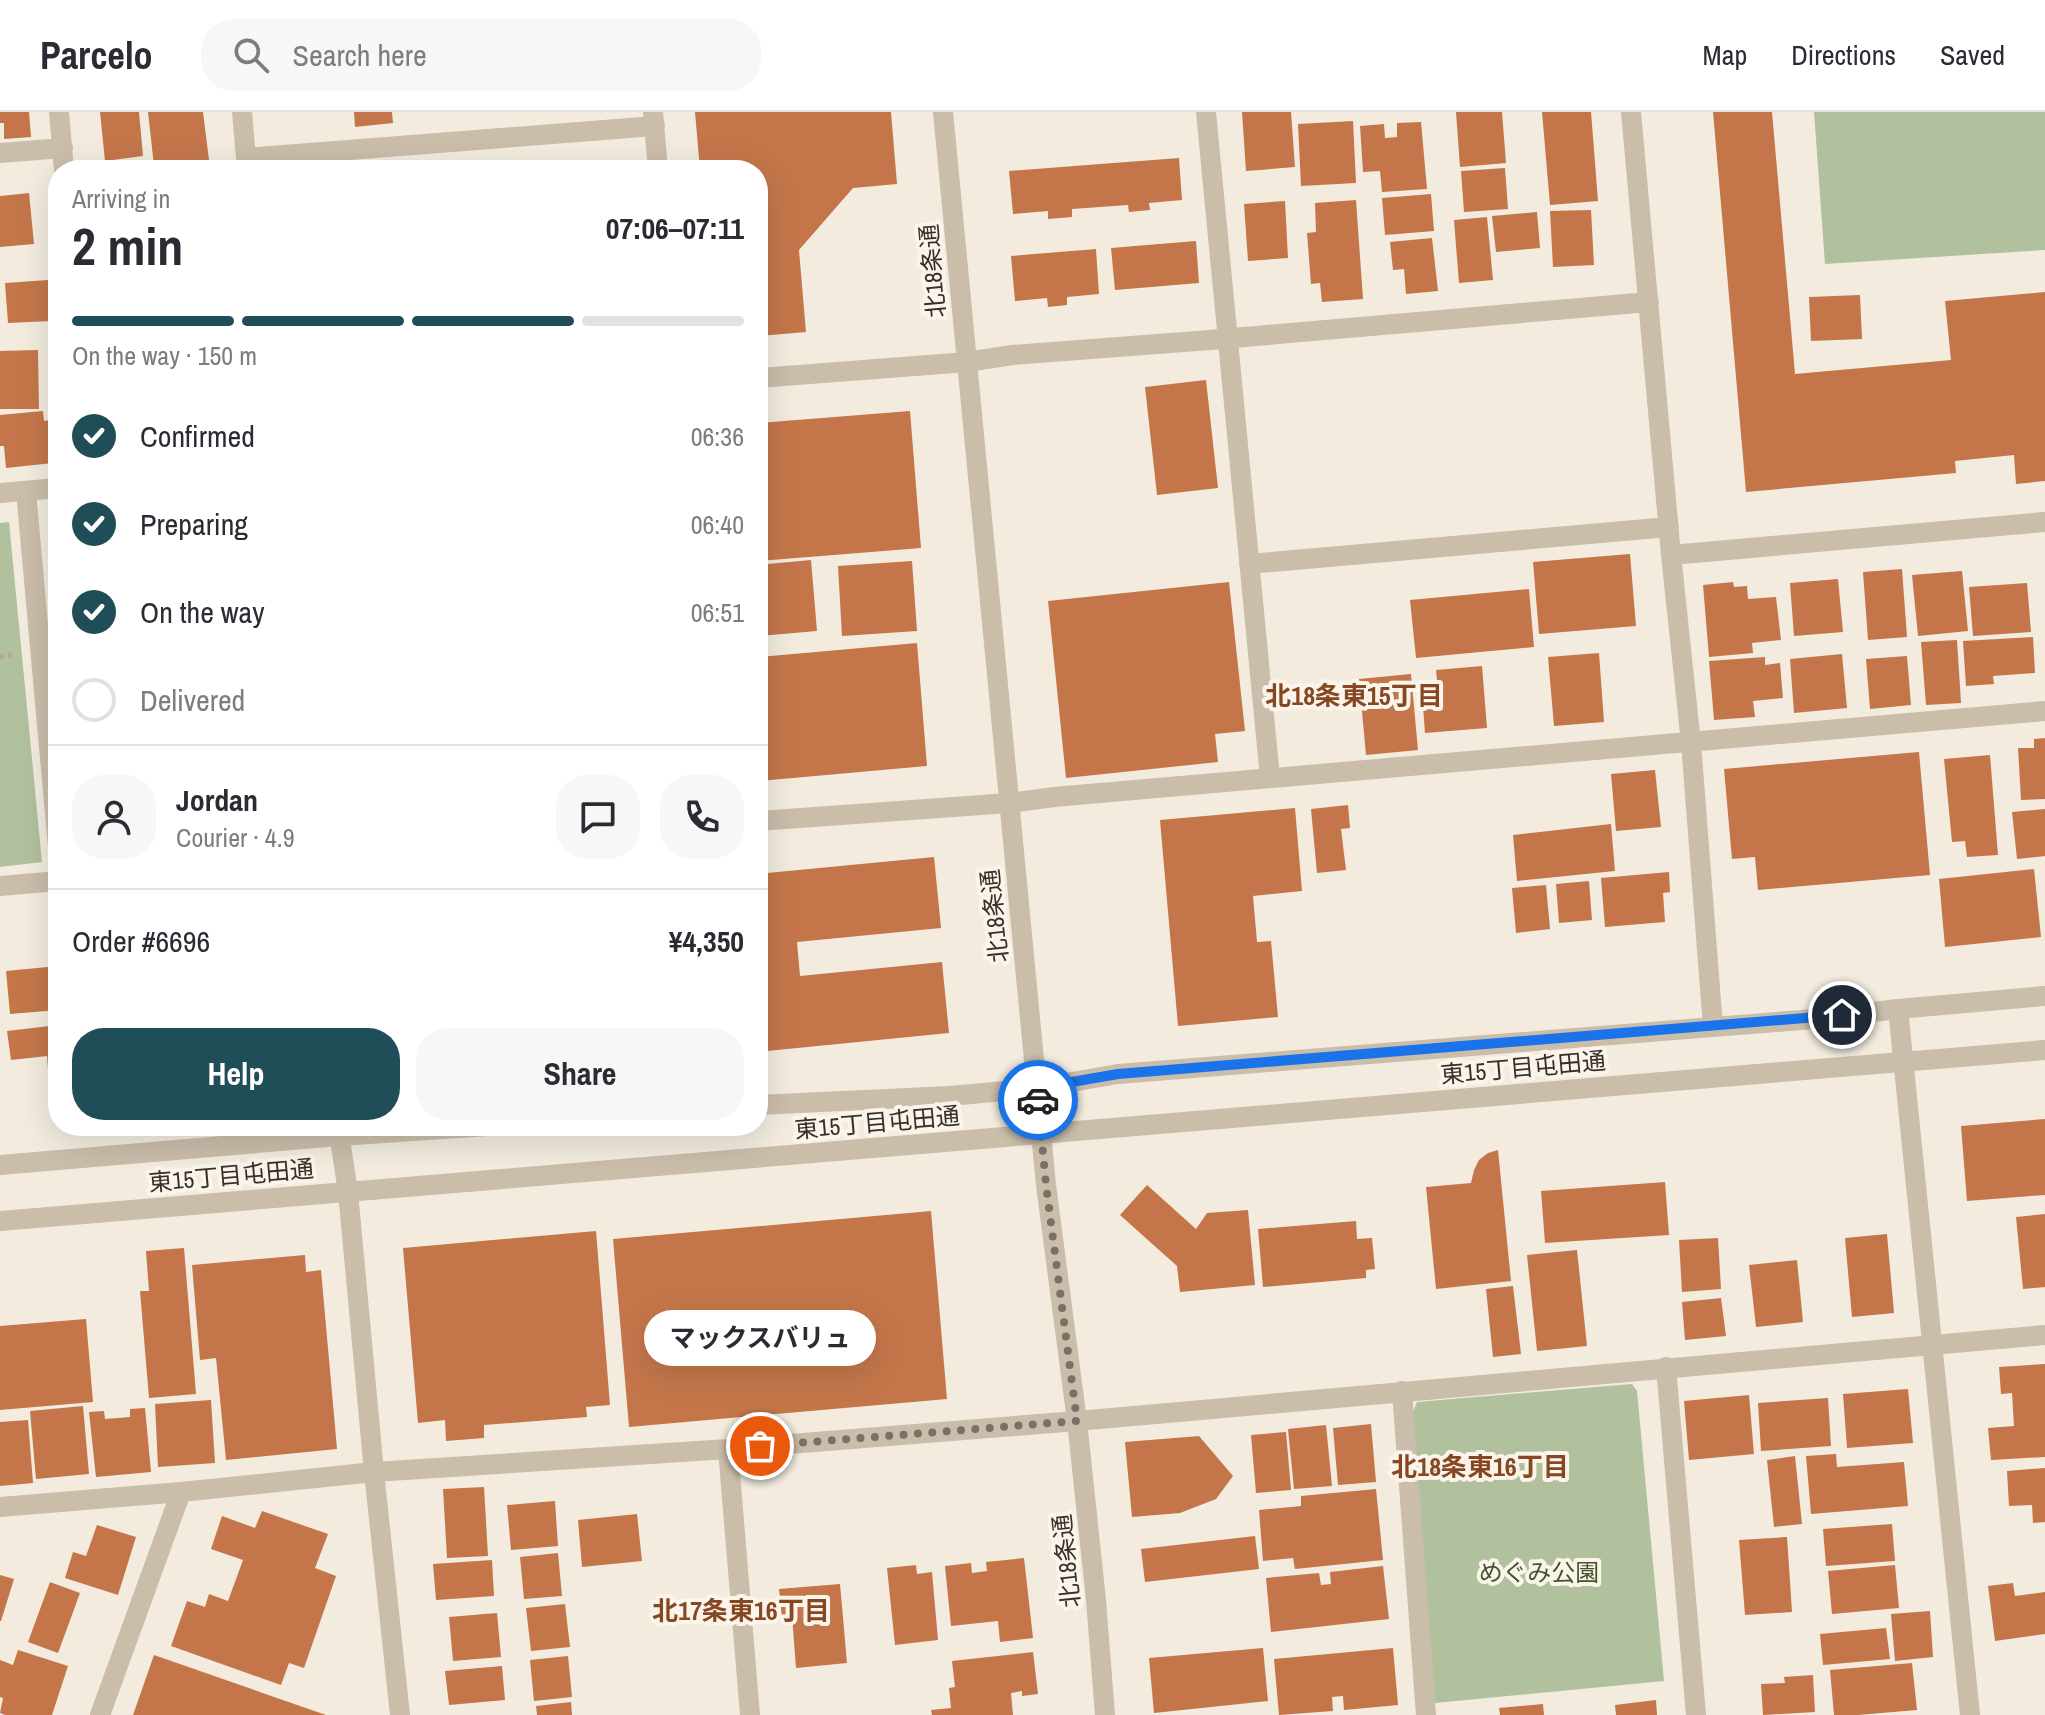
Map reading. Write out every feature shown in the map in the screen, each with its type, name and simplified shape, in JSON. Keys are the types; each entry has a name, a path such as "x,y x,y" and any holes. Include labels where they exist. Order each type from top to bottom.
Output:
{"street":[{"path":"59,112 64,160"},
{"path":"242,112 247,160"},
{"name":"北18条通","path":"943,112 1046,1185 1077,1421 1105,1715"},
{"path":"1206,112 1270,778"},
{"path":"1631,112 1691,743 1713,1027"},
{"path":"283,160 654,119 657,160"},
{"path":"0,153 63,148"},
{"path":"768,377 1649,302"},
{"path":"0,493 48,489"},
{"path":"26,491 48,736"},
{"path":"1671,555 2045,522"},
{"path":"1249,564 1669,527"},
{"path":"768,820 1009,803 2045,711"},
{"path":"0,886 48,882"},
{"name":"東15丁目屯田通","path":"768,1105 950,1096 1037,1088 1118,1074 1814,1019 2045,996"},
{"path":"1898,1009 1970,1715"},
{"name":"東15丁目屯田通","path":"0,1221 2045,1050"},
{"name":"東15丁目屯田通","path":"0,1165 289,1136"},
{"path":"340,1136 348,1192 400,1715"},
{"path":"0,1507 374,1472 728,1449 1077,1421 2045,1335"},
{"path":"1666,1367 1696,1715"},
{"path":"1402,1391 1426,1715"},
{"path":"728,1449 750,1715"},
{"path":"100,1715 181,1492"}],"green space":[{"path":"1814,112 2045,112 2045,250 1825,264"},
{"path":"9,522 42,862 0,867 0,523"},
{"name":"めぐみ公園","path":"1632,1384 1637,1391 1664,1681 1435,1703 1412,1414 1417,1402"}],"building":[{"path":"0,112 29,112 31,137 4,139"},
{"path":"100,112 139,112 143,156 105,160"},
{"path":"148,112 203,112 209,160 153,160"},
{"path":"354,112 392,112 393,123 355,127"},
{"path":"695,112 891,112 897,184 853,188 799,250 806,332 768,335 768,160 699,160"},
{"path":"1242,112 1291,112 1295,167 1246,171"},
{"path":"1456,112 1502,112 1506,163 1460,167"},
{"path":"1542,112 1591,112 1598,201 1550,205"},
{"path":"1713,112 1772,112 1795,374 1951,360 1945,301 2045,292 2045,481 2016,484 2014,455 1955,461 1956,473 1746,492"},
{"path":"1353,121 1356,183 1301,186 1298,124"},
{"path":"1421,122 1427,189 1382,192 1380,171 1363,172 1360,126 1384,124 1385,138 1397,137 1397,123"},
{"path":"1179,158 1182,200 1149,203 1150,210 1129,212 1128,205 1072,209 1072,217 1048,219 1048,211 1013,214 1009,171"},
{"path":"1505,168 1508,209 1464,212 1461,171"},
{"path":"29,193 34,244 0,247 0,196"},
{"path":"1431,194 1434,231 1385,235 1382,198"},
{"path":"1356,200 1363,299 1322,302 1320,283 1311,284 1307,233 1316,232 1315,203"},
{"path":"1285,201 1288,258 1248,261 1244,204"},
{"path":"1591,210 1594,265 1553,267 1550,211"},
{"path":"1537,212 1540,248 1496,252 1492,216"},
{"path":"1487,217 1493,280 1459,283 1454,220"},
{"path":"1432,238 1438,291 1406,294 1404,269 1393,270 1390,242"},
{"path":"1196,241 1199,283 1115,290 1111,248"},
{"path":"1096,249 1099,294 1067,297 1067,305 1048,307 1047,298 1015,301 1011,256"},
{"path":"48,280 48,321 8,323 5,283"},
{"path":"1860,295 1862,339 1811,341 1809,297"},
{"path":"38,350 39,409 0,409 0,351"},
{"path":"1206,380 1218,488 1157,495 1145,387"},
{"path":"43,411 44,421 48,420 48,464 6,468 4,446 0,446 0,415"},
{"path":"910,411 921,548 768,560 768,422"},
{"path":"1630,554 1636,626 1539,634 1533,562"},
{"path":"811,560 817,631 768,635 768,564"},
{"path":"912,561 917,631 842,636 838,566"},
{"path":"1902,569 1907,637 1868,640 1863,572"},
{"path":"1962,571 1968,631 1918,636 1912,575"},
{"path":"1838,579 1843,632 1794,636 1790,583"},
{"path":"1229,582 1245,731 1215,734 1218,762 1066,778 1048,601"},
{"path":"1733,582 1734,587 1747,586 1748,599 1776,597 1781,640 1752,643 1753,653 1709,657 1703,585"},
{"path":"2027,583 2031,632 1973,636 1969,587"},
{"path":"1529,589 1534,647 1416,658 1410,600"},
{"path":"2033,637 2035,673 1993,676 1994,684 1966,686 1963,641"},
{"path":"1957,640 1961,703 1926,705 1921,642"},
{"path":"917,643 927,766 768,780 768,656"},
{"path":"1599,653 1604,722 1554,726 1548,657"},
{"path":"1842,654 1847,708 1794,713 1790,659"},
{"path":"1907,656 1911,705 1870,709 1866,659"},
{"path":"1765,657 1765,665 1780,663 1783,698 1753,701 1755,717 1714,720 1709,661"},
{"path":"1482,666 1487,728 1425,733 1422,692 1438,691 1436,670"},
{"path":"1411,674 1418,750 1366,755 1359,679"},
{"path":"2045,738 2045,799 2021,800 2018,748 2034,748 2034,739"},
{"path":"1919,752 1930,875 1758,890 1755,857 1732,859 1724,769"},
{"path":"1990,755 1998,855 1967,857 1965,841 1952,842 1944,759"},
{"path":"1655,770 1661,827 1616,831 1611,774"},
{"path":"1348,805 1350,828 1341,829 1346,870 1317,873 1311,809"},
{"path":"1295,808 1302,891 1253,896 1257,942 1271,941 1278,1017 1178,1026 1160,820"},
{"path":"2045,809 2045,856 2017,859 2012,812"},
{"path":"1611,824 1615,871 1517,881 1513,835"},
{"path":"934,857 941,928 797,942 800,976 942,962 949,1033 768,1051 768,873"},
{"path":"2034,869 2041,937 1945,947 1939,879"},
{"path":"1669,872 1670,892 1663,893 1665,922 1605,927 1601,878"},
{"path":"1589,881 1592,920 1559,923 1556,884"},
{"path":"1546,885 1550,929 1516,933 1512,888"},
{"path":"48,967 48,1011 10,1014 6,971"},
{"path":"48,1026 48,1069 47,1056 11,1060 7,1031"},
{"path":"2045,1119 2045,1195 1967,1201 1961,1126"},
{"path":"1498,1150 1511,1281 1436,1289 1426,1187 1471,1183 1479,1160"},
{"path":"1665,1182 1669,1235 1545,1243 1541,1191"},
{"path":"1147,1185 1196,1229 1207,1213 1248,1210 1255,1285 1180,1292 1177,1266 1120,1215"},
{"path":"931,1211 947,1399 629,1427 613,1239"},
{"path":"2045,1214 2045,1287 2023,1289 2016,1217"},
{"path":"1356,1221 1357,1239 1372,1238 1375,1269 1366,1270 1366,1278 1263,1287 1258,1229"},
{"path":"596,1231 610,1405 586,1407 587,1417 484,1425 484,1438 446,1441 445,1420 418,1423 403,1248"},
{"path":"1887,1234 1894,1313 1852,1317 1845,1238"},
{"path":"1718,1238 1721,1289 1682,1292 1679,1240"},
{"path":"184,1248 196,1394 149,1398 140,1291 149,1291 146,1251"},
{"path":"1577,1250 1587,1346 1537,1351 1527,1255"},
{"path":"305,1255 306,1272 321,1270 337,1449 226,1460 216,1358 200,1360 192,1265"},
{"path":"1797,1260 1803,1322 1756,1327 1749,1265"},
{"path":"1513,1286 1521,1354 1493,1357 1486,1289"},
{"path":"1721,1298 1726,1336 1685,1340 1682,1302"},
{"path":"86,1319 93,1402 0,1410 0,1326"},
{"path":"2045,1364 2045,1457 1991,1460 1988,1428 2014,1426 2012,1393 2001,1394 1999,1367"},
{"path":"1908,1389 1913,1443 1847,1448 1843,1394"},
{"path":"1749,1395 1754,1454 1689,1460 1684,1401"},
{"path":"1828,1398 1831,1446 1761,1451 1758,1403"},
{"path":"211,1400 215,1463 158,1467 155,1404"},
{"path":"83,1406 89,1474 36,1479 30,1411"},
{"path":"145,1408 151,1472 96,1477 89,1412 104,1411 105,1419 130,1417 130,1409"},
{"path":"28,1420 33,1483 0,1486 0,1422"},
{"path":"1371,1424 1376,1482 1338,1485 1333,1428"},
{"path":"1326,1425 1332,1486 1294,1489 1288,1429"},
{"path":"1286,1432 1291,1490 1256,1493 1251,1435"},
{"path":"1199,1436 1233,1476 1216,1499 1180,1513 1132,1517 1125,1442"},
{"path":"1836,1454 1837,1467 1904,1462 1908,1506 1811,1514 1806,1456"},
{"path":"1795,1456 1802,1524 1774,1527 1767,1460"},
{"path":"2045,1468 2045,1522 2033,1523 2032,1505 2009,1506 2007,1471"},
{"path":"484,1487 488,1556 447,1558 443,1489"},
{"path":"1376,1489 1383,1560 1295,1569 1293,1558 1263,1561 1259,1510 1301,1506 1301,1496"},
{"path":"555,1501 558,1546 511,1550 507,1505"},
{"path":"262,1511 328,1534 315,1568 336,1576 304,1668 289,1663 281,1685 171,1646 187,1601 205,1607 209,1594 228,1601 243,1560 211,1549 222,1516 255,1528"},
{"path":"637,1514 642,1561 582,1567 578,1520"},
{"path":"1892,1524 1895,1561 1826,1566 1823,1529"},
{"path":"97,1525 136,1537 118,1595 65,1578 73,1552 86,1556"},
{"path":"1255,1536 1259,1569 1145,1582 1141,1549"},
{"path":"1787,1537 1792,1612 1745,1615 1739,1540"},
{"path":"558,1553 562,1596 524,1599 520,1557"},
{"path":"1024,1558 1033,1638 1000,1642 998,1621 951,1626 945,1566 971,1563 972,1573 987,1571 986,1562"},
{"path":"492,1560 494,1596 436,1600 433,1564"},
{"path":"916,1565 917,1574 932,1572 938,1640 895,1645 887,1568"},
{"path":"1895,1565 1899,1608 1832,1614 1828,1571"},
{"path":"1383,1566 1389,1619 1271,1632 1266,1578 1319,1573 1321,1585 1331,1584 1330,1572"},
{"path":"0,1575 14,1579 1,1621 0,1621"},
{"path":"50,1582 80,1593 58,1653 28,1642"},
{"path":"2013,1583 2015,1596 2045,1592 2045,1634 1995,1641 1988,1586"},
{"path":"840,1584 847,1663 796,1668 792,1616 782,1617 779,1589"},
{"path":"565,1604 570,1647 531,1651 526,1608"},
{"path":"1930,1611 1933,1657 1895,1661 1891,1614"},
{"path":"497,1613 501,1657 453,1661 449,1617"},
{"path":"1886,1628 1890,1659 1823,1665 1820,1634"},
{"path":"1263,1648 1268,1701 1154,1713 1149,1658"},
{"path":"1393,1648 1398,1705 1344,1710 1343,1696 1332,1697 1333,1711 1279,1715 1274,1659"},
{"path":"18,1650 68,1666 52,1715 0,1713 3,1698 0,1697 0,1660 13,1665"},
{"path":"1033,1652 1038,1694 1022,1696 1022,1691 1011,1693 1013,1715 932,1715 931,1710 951,1708 949,1688 955,1687 952,1661"},
{"path":"154,1655 326,1715 133,1715"},
{"path":"568,1656 572,1697 534,1701 530,1660"},
{"path":"1912,1663 1917,1710 1834,1715 1830,1670"},
{"path":"502,1666 505,1700 449,1705 445,1671"},
{"path":"1813,1675 1815,1712 1763,1715 1761,1684 1785,1683 1784,1677"},
{"path":"1656,1700 1657,1715 1616,1715 1615,1705"},
{"path":"571,1702 572,1715 537,1715 536,1706"},
{"path":"1543,1704 1544,1715 1500,1715 1499,1708"}],"way so far":[{"path":"760,1446 1077,1421 1038,1100"}],"place":[{"name":"マックスバリュ","path":"760,1446"}],"district":[{"name":"北18条東15丁目","path":"1354,695"},
{"name":"北18条東16丁目","path":"1480,1466"},
{"name":"北17条東16丁目","path":"741,1610"}],"route":[{"path":"1038,1100 1037,1088 1118,1074 1842,1015"}]}
